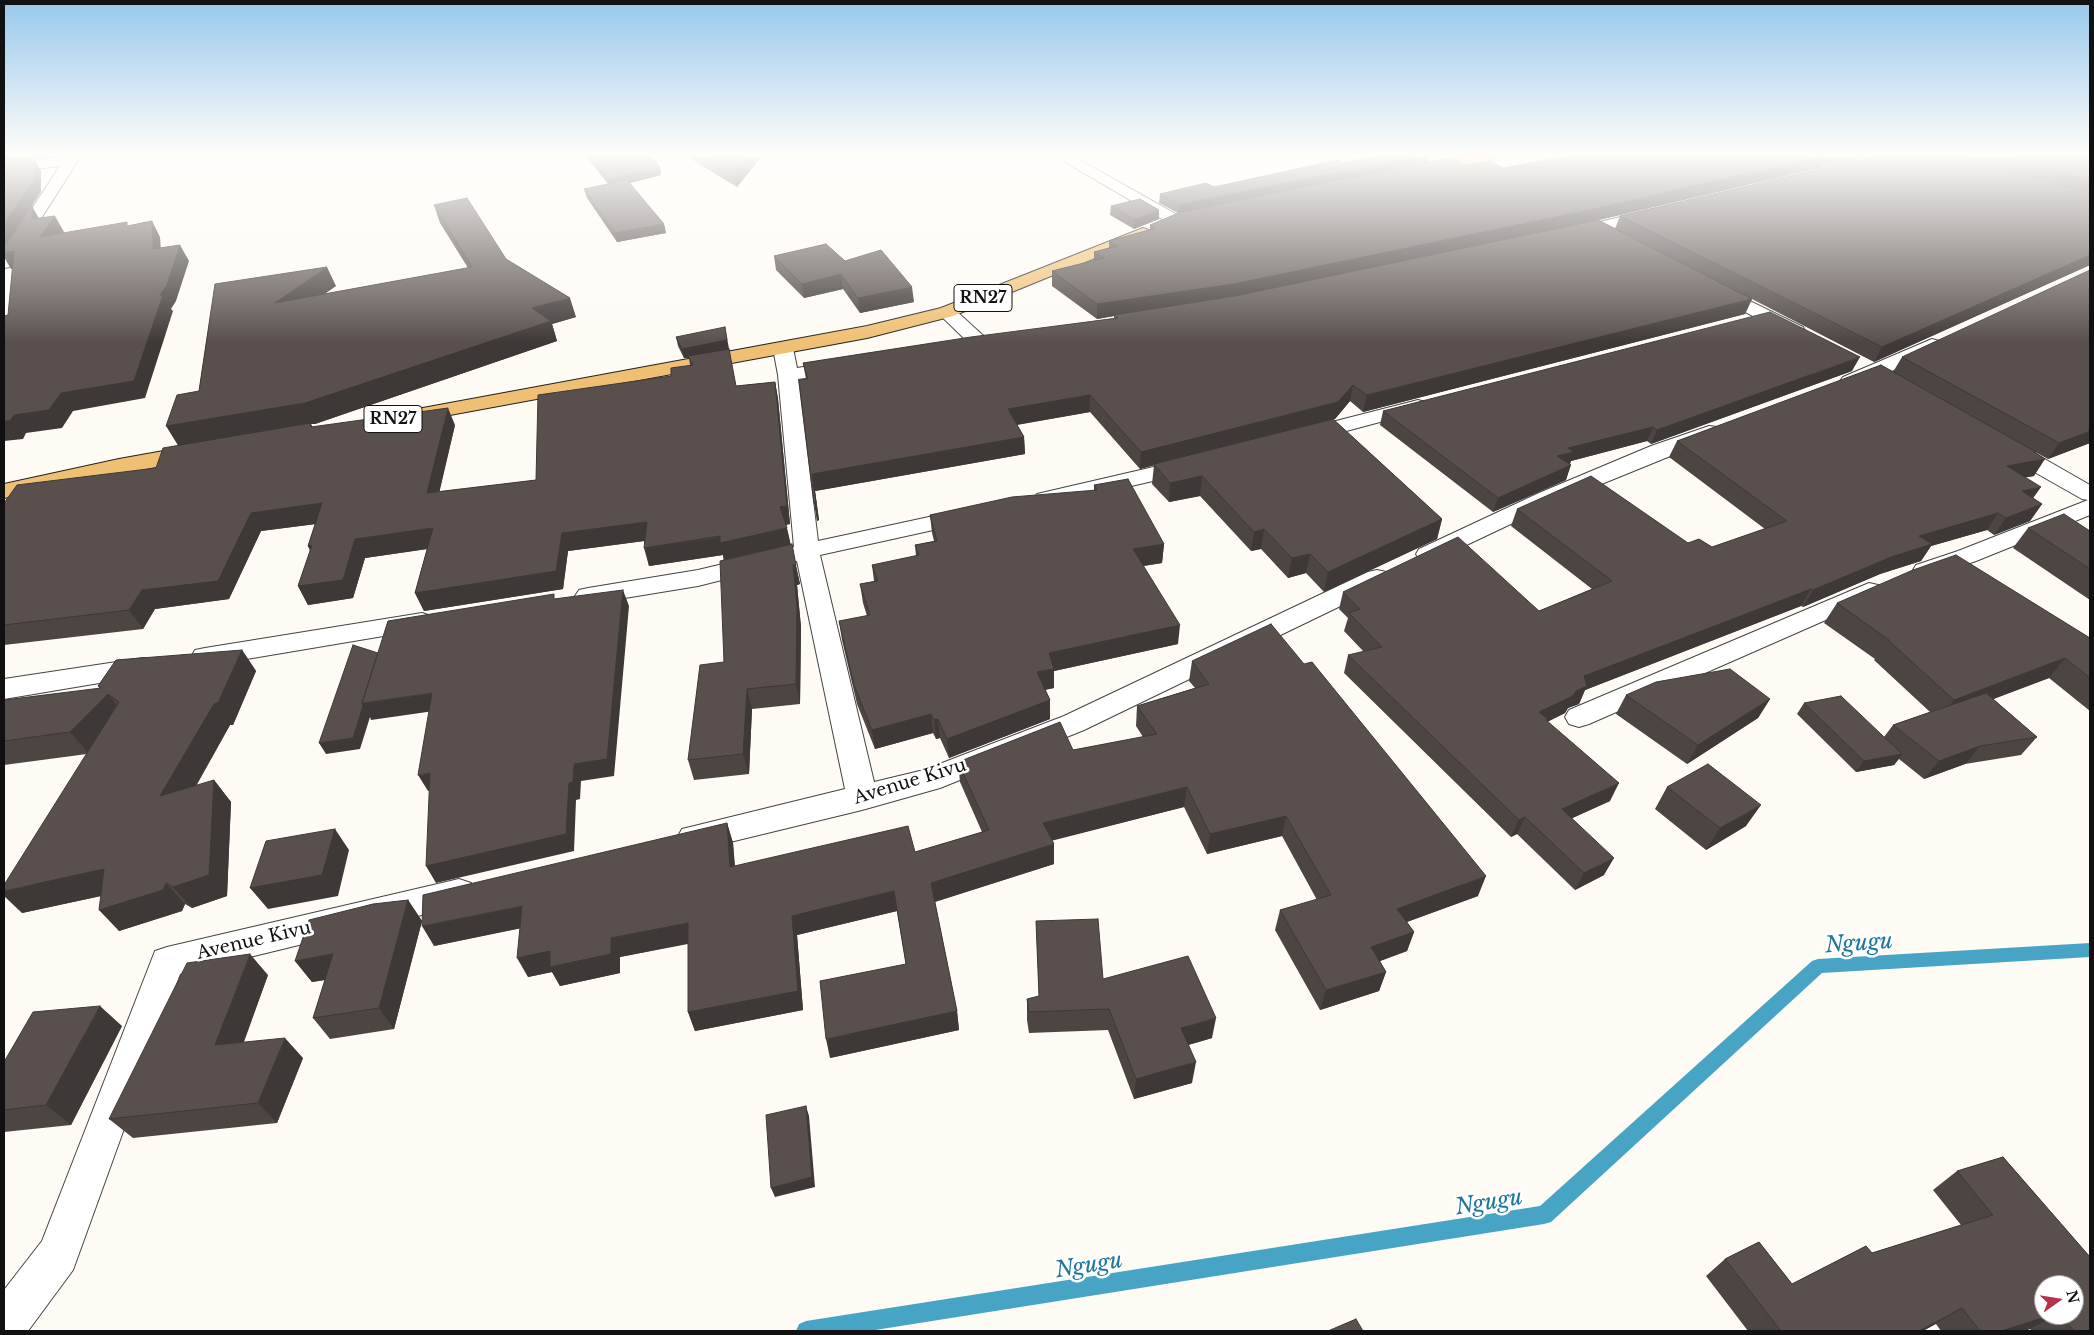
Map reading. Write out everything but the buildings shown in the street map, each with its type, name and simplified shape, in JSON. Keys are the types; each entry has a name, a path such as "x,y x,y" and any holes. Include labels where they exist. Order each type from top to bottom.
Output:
{"main road":[{"name":"RN27","path":"390,419 867,332 946,312 1183,218"},
{"path":"4,491 119,466 216,449"}],"street":[{"path":"4,263 10,241 27,218"},
{"path":"1557,236 1636,218"},
{"path":"1595,228 1621,242"},
{"path":"1699,281 1809,338"},
{"path":"946,312 981,344"},
{"path":"1739,323 1768,316"},
{"path":"1827,389 1955,334"},
{"path":"962,347 1001,341"},
{"path":"783,348 788,375 807,551 862,798"},
{"path":"788,375 856,364"},
{"path":"1284,441 1439,401"},
{"name":"Avenue Kivu","path":"669,843 862,798 929,780 1074,723 1547,498 1659,451 1734,424"},
{"path":"1995,441 2090,494"},
{"path":"1025,504 1120,484 1207,461"},
{"path":"1579,717 1898,579 1967,556 2090,507"},
{"path":"560,600 698,578 807,551 987,512"},
{"path":"4,689 441,619"},
{"name":"Avenue Kivu","path":"4,1326 58,1255 167,962 486,887"}],"waterway":[{"name":"Ngugu","path":"806,1331 1544,1215 1818,966 2090,950"}]}
